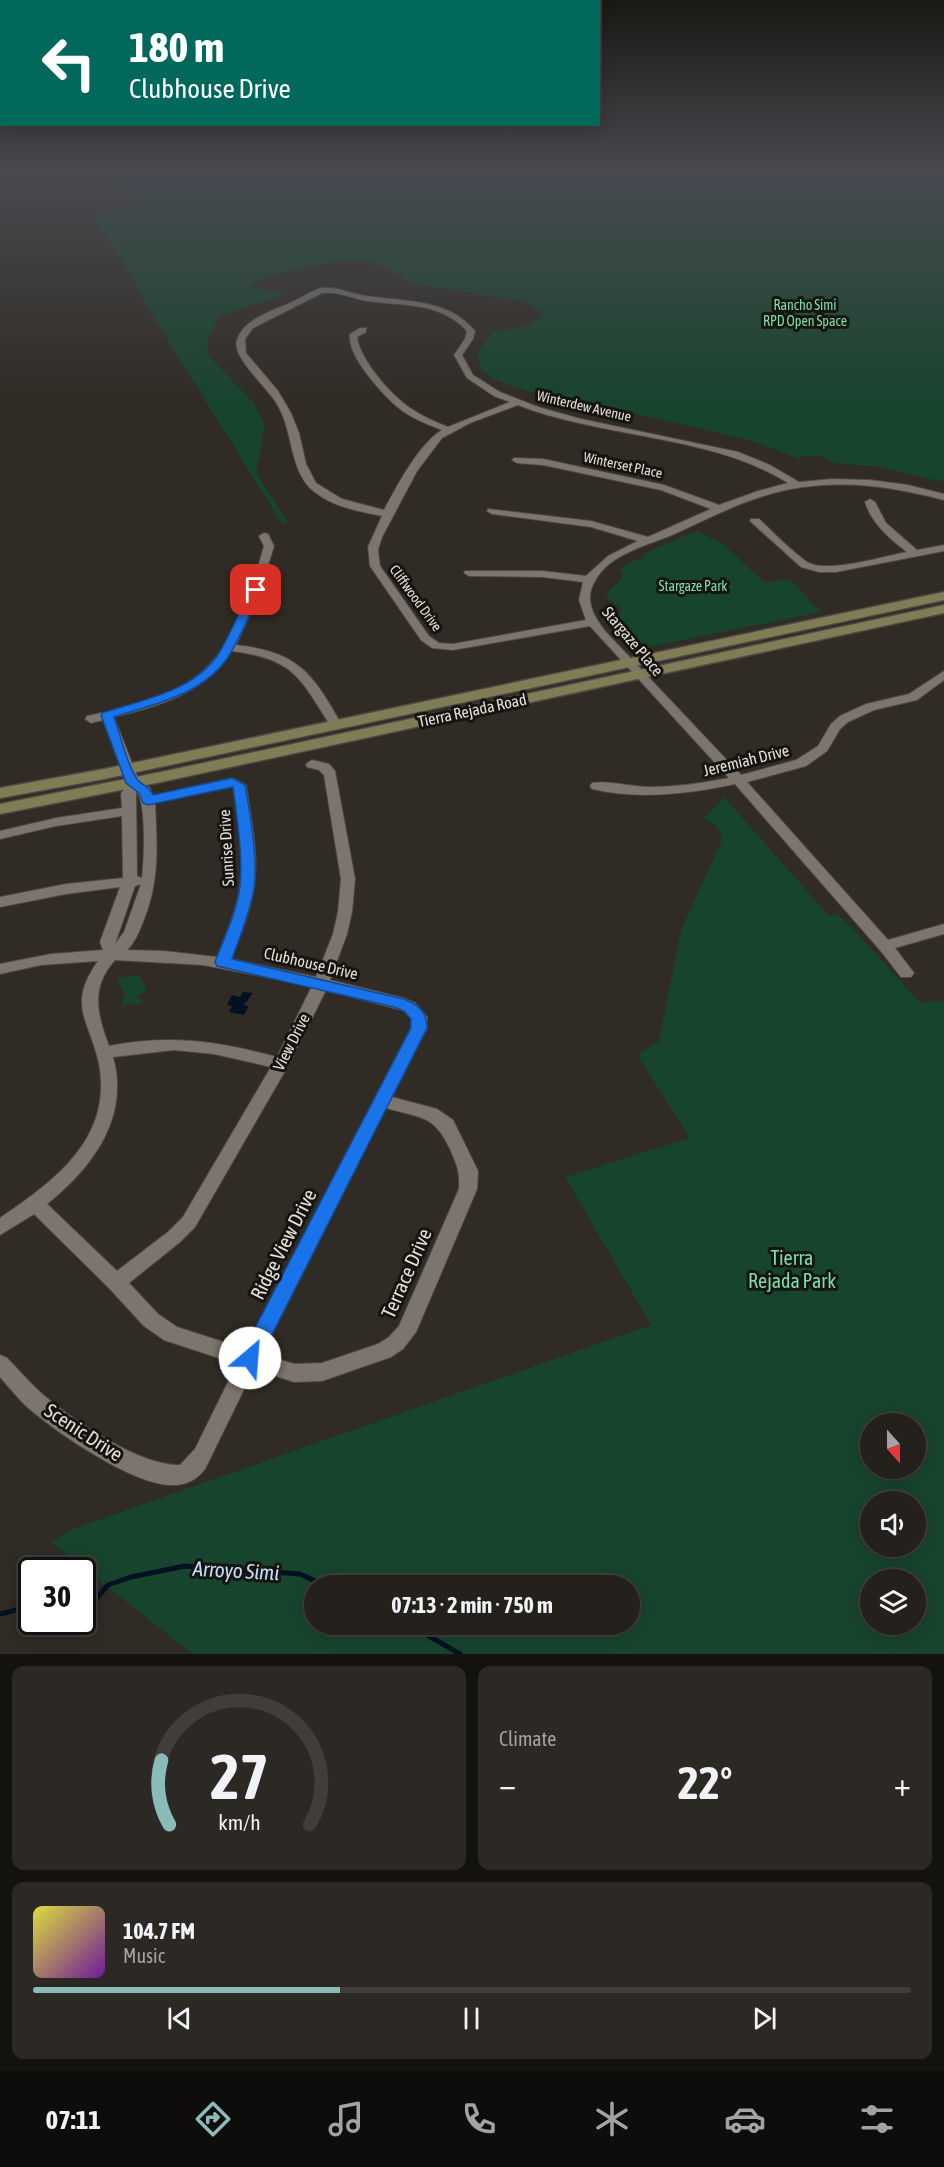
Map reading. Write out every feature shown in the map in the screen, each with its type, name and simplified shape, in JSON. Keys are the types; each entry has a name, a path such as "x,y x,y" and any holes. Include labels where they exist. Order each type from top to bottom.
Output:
{"main road":[{"name":"Tierra Rejada Road","path":"0,793 130,776 634,669 944,596"},
{"name":"Tierra Rejada Road","path":"0,809 336,725 944,609"}],"street":[{"name":"Winterdew Avenue","path":"388,514 340,502 312,484 300,464 289,417 269,383 245,360 239,349 242,336 253,325 312,293 331,290 354,296 426,306 463,321 471,331 469,339 458,355 462,367 483,386 516,403 563,418 733,453 765,465 796,484"},
{"path":"363,330 352,336 353,346 391,396 413,414 449,430"},
{"name":"Cliffwood Drive","path":"516,403 449,430 427,448 388,514 373,548 375,566 429,643 443,647 592,622"},
{"name":"Winterset Place","path":"517,460 543,462 664,488 720,509"},
{"path":"470,573 542,574 589,580 610,560 648,541 755,494 796,484 866,483 944,497"},
{"path":"870,502 872,513 916,554"},
{"path":"492,511 590,523 648,541"},
{"path":"755,521 805,565 836,569 944,548"},
{"path":"91,719 152,702 185,689 210,672 228,647 261,577 269,546 264,536"},
{"name":"Stargaze Place","path":"589,580 584,601 592,622 738,780 885,946 906,973"},
{"path":"228,647 275,656 297,668 310,680 336,725"},
{"name":"Jeremiah Drive","path":"597,786 663,792 702,788 801,763 823,748 835,727 844,719 870,707 913,697 944,675"},
{"path":"0,1228 35,1204 78,1166 95,1142 106,1118 110,1097 110,1074 90,1013 90,994 98,972 112,954 126,942 144,903 151,880 148,801 145,790 130,776 107,715"},
{"name":"View Drive","path":"116,1282 174,1237 189,1222 281,1064 321,984 340,934 348,879 330,774 324,767 312,764"},
{"path":"112,954 107,942 130,881 128,794 130,776"},
{"name":"Sunrise Drive","path":"148,801 232,782 239,785 244,817 247,885 240,915 223,962"},
{"path":"0,836 56,822 129,811"},
{"path":"0,903 66,889 151,880"},
{"path":"885,946 944,929"},
{"name":"Clubhouse Drive","path":"0,969 45,959 112,954 184,956 223,962 398,1002 410,1007 419,1017 419,1028"},
{"name":"Ridge View Drive","path":"182,1475 194,1467 202,1456 419,1028"},
{"path":"105,1053 166,1043 192,1044 221,1048 281,1064"},
{"name":"Terrace Drive","path":"35,1204 116,1282 151,1320 171,1334 294,1373 322,1372 384,1351 396,1343 405,1332 468,1188 469,1171 447,1125 431,1114 382,1101"},
{"name":"Scenic Drive","path":"0,1364 32,1398 102,1448 140,1466 167,1475 182,1475"}],"green space":[{"name":"Rancho Simi RPD Open Space","path":"116,251 944,251 944,482 878,467 834,463 822,456 804,456 799,459 753,441 616,409 584,405 526,391 492,379 481,369 477,352 492,333 529,325 544,315 528,302 408,283 381,266 365,262 332,262 275,275 253,284 249,287 282,292 281,296 219,316 207,341 208,355 253,402 265,425 256,472 288,523 282,524 153,316"},
{"name":"Stargaze Park","path":"697,531 723,544 765,583 789,579 821,612 648,647 636,643 616,621 622,610 606,596 623,576 621,569 627,563 643,558 646,552"},
{"name":"Tierra Rejada Park","path":"724,797 829,916 837,914 858,934 919,1002 944,1001 944,1654 192,1654 96,1578 96,1557 70,1557 51,1542 70,1530 651,1325 565,1177 690,1138 637,1055 659,1041 681,930 722,840 716,826 703,818"},
{"path":"139,975 145,986 145,992 138,996 143,1002 138,1005 134,1002 122,1005 125,994 117,981 119,978"}],"water":[{"path":"243,992 253,993 244,1005 249,1006 244,1015 229,1012 232,1006 227,1005 232,995 240,997"}],"waterway":[{"name":"Arroyo Simi","path":"96,1599 108,1585 131,1577 185,1566 304,1576"},
{"name":"Arroyo Simi","path":"0,1614 18,1610"},
{"name":"Arroyo Simi","path":"427,1635 460,1654"}],"route":[{"path":"250,1358 419,1028 419,1017 410,1007 398,1002 223,962 240,915 247,885 244,817 239,785 232,782 148,801 145,790 133,783 121,755 107,715 170,696 198,682 210,672 225,654 256,590"}]}
